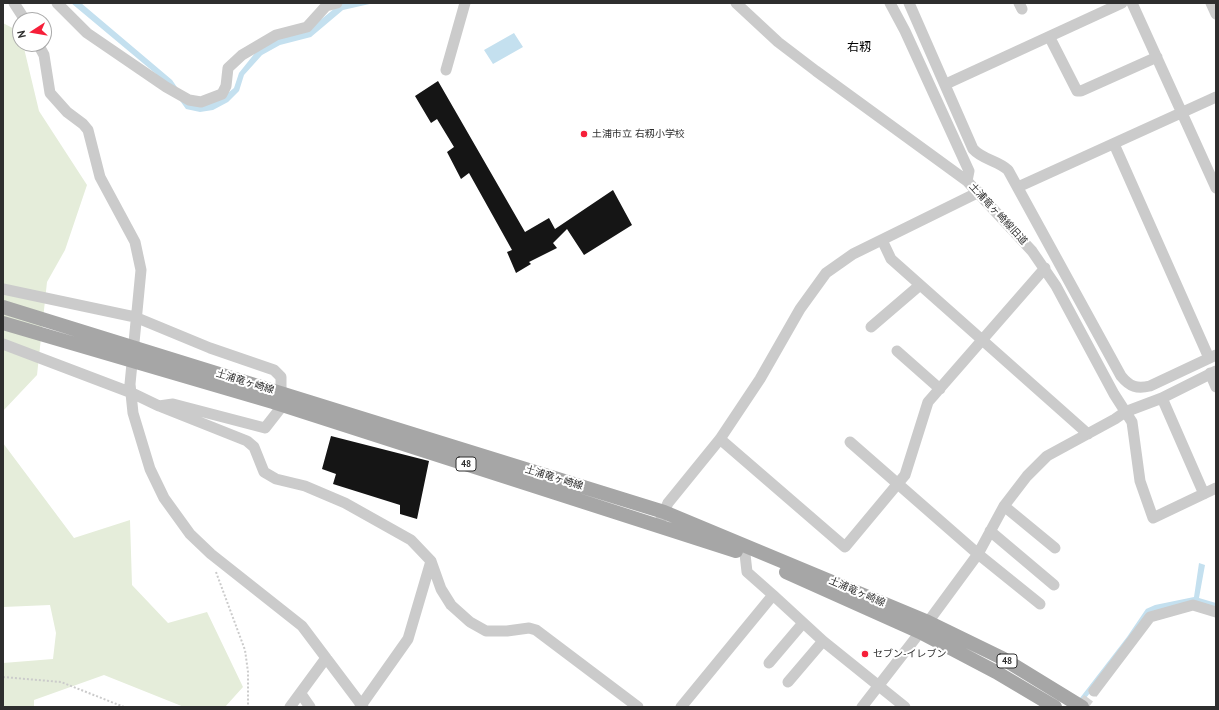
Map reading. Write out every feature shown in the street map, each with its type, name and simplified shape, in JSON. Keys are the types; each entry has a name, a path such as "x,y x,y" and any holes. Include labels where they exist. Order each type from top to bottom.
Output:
{"main road":[{"name":"土浦竜ヶ崎線","path":"3,307 282,399 661,519 924,627 1056,707"},
{"name":"土浦竜ヶ崎線","path":"3,323 282,399"},
{"name":"土浦竜ヶ崎線","path":"661,519 1002,658 1082,707"}],"street":[{"path":"14,3 20,12"},
{"path":"57,3 87,33 166,87 190,100 201,102 222,94 226,86 228,68 242,55 276,35 308,27 326,6 337,3"},
{"path":"446,70 465,3"},
{"name":"土浦竜ヶ崎線旧道","path":"736,3 778,42 967,181 1014,230 1045,268 1132,422 1140,482 1153,518 1204,494"},
{"path":"890,3 905,31 970,171 967,181"},
{"path":"908,3 946,84 973,149 985,159 1002,165 1008,170 1121,376 1127,383 1141,388 1150,386 1212,356 1114,144"},
{"path":"946,84 1050,38 1122,3"},
{"path":"1132,3 1216,188"},
{"path":"1211,3 1216,14"},
{"path":"1050,38 1077,91 1081,91 1157,57"},
{"path":"42,52 50,92 66,112 83,124 88,130 100,177 135,242 141,270 135,322 131,389 133,413 150,469 164,498 190,534 211,554 302,626 362,706 408,639 431,561"},
{"path":"1018,188 1216,97"},
{"path":"661,519 668,503 720,439 760,379 800,309 826,273 853,254 979,192"},
{"path":"882,240 891,259 1088,434"},
{"path":"720,439 845,547 905,475 928,402 1045,268"},
{"path":"871,327 920,285"},
{"path":"3,289 135,322 274,370 281,377 282,399 265,428 174,404 159,406"},
{"path":"3,344 131,389 159,406 247,441 254,447 264,472 276,479 305,486 345,503 412,540 431,561 441,589 451,605 470,622 486,630 507,631 529,628 536,630 638,707"},
{"path":"898,351 940,389"},
{"path":"862,707 978,554 1004,506 1027,476 1047,456 1125,412 1162,398 1213,372 1216,387"},
{"path":"1162,398 1204,494 1216,488"},
{"path":"850,442 978,554 1040,604"},
{"path":"1004,506 1055,548"},
{"path":"990,531 1054,585"},
{"path":"745,554 747,572 823,641 905,707"},
{"path":"681,707 773,595"},
{"path":"1094,691 1150,617 1193,605 1216,612"},
{"path":"769,663 803,623"},
{"path":"788,682 823,641"},
{"path":"290,707 326,658"},
{"path":"301,694 310,707"}],"path":[{"path":"211,554 219,583 236,621 245,650 248,672 248,707"},
{"path":"3,677 60,682 124,707"}],"green space":[{"path":"3,23 12,28 12,52 25,52 39,111 87,185 65,250 47,282 37,375 3,411"},
{"path":"3,443 74,538 130,520 132,585 168,623 207,612 243,687 225,707 184,707 104,675 34,700 34,707 3,707 3,663 53,659 56,633 50,605 3,607"}],"water":[{"path":"71,3 81,3 172,80 188,103 224,96 234,88 239,73 259,48 277,39 308,30 340,4 374,3 343,10 311,37 280,45 262,55 244,75 239,91 228,102 213,110 200,112 186,109 168,84"},
{"path":"514,33 523,47 493,64 484,50"},
{"path":"1199,563 1205,565 1199,598 1216,603 1216,608 1157,611 1131,640 1079,707 1073,707 1127,637 1146,609 1155,605 1194,597"}],"building":[{"path":"438,81 525,232 549,218 555,229 613,190 632,225 584,255 567,229 553,243 557,248 529,262 531,264 516,273 507,252 512,250 469,173 461,179 447,152 454,147 437,119 431,123 415,96"},
{"path":"331,436 429,461 417,519 400,514 400,505 333,484 336,474 322,469"}],"tunnel":[{"path":"1082,707 1094,691"}],"place":[{"name":"土浦市立 右籾小学校","path":"584,134"},
{"name":"セブン-イレブン","path":"865,654"}],"district":[{"name":"右籾","path":"859,48"}]}
